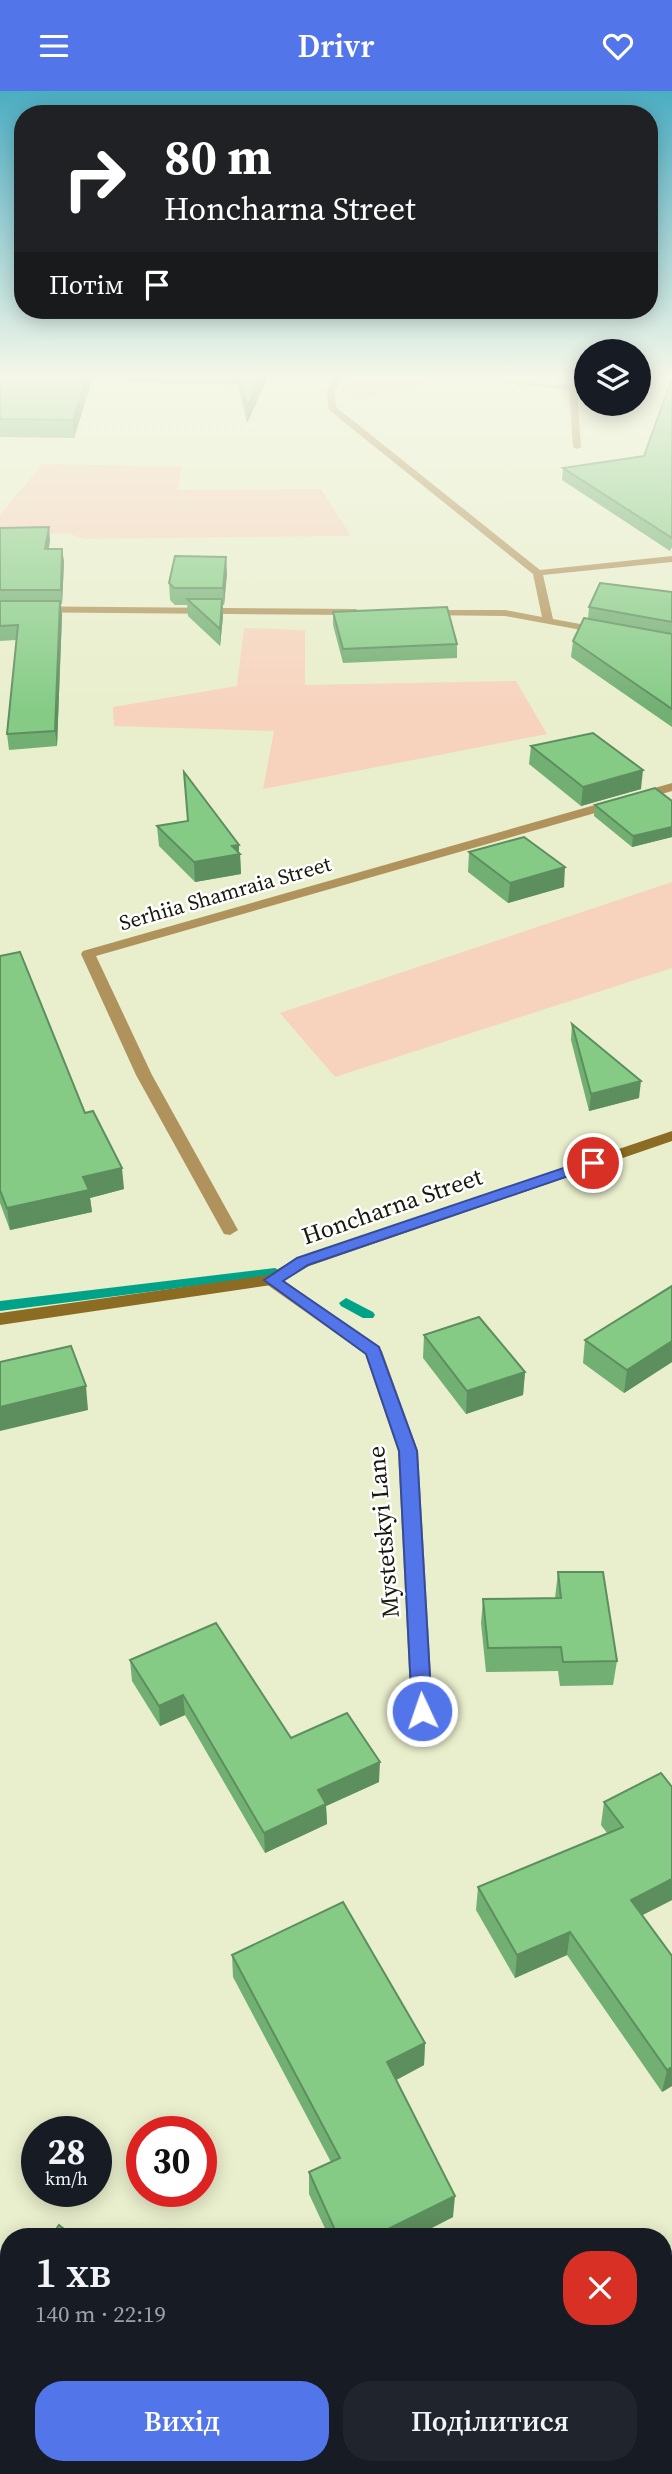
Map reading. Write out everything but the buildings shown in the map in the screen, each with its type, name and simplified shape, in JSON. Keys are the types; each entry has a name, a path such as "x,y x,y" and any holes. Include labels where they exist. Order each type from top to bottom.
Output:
{"street":[{"path":"432,488 538,573 548,620"},
{"path":"538,573 672,559"},
{"path":"0,609 369,612"},
{"path":"410,613 505,613 610,632"},
{"name":"Serhiia Shamraia Street","path":"230,1230 144,1075 88,954 672,787"},
{"name":"Honcharna Street","path":"0,1319 272,1280 303,1262 672,1136"},
{"name":"Mystetskyi Lane","path":"272,1280 373,1351 408,1451 422,1711"}],"shaded area":[{"path":"22,488 321,489 351,536 84,539 68,533 0,536 0,515"},
{"path":"244,628 305,630 305,685 516,681 547,734 263,789 274,731 114,726 113,707 237,686"},
{"path":"672,882 672,968 335,1077 280,1013"}],"waterway":[{"path":"0,1306 275,1272"},
{"path":"346,1303 368,1315"}],"route":[{"path":"422,1711 408,1451 373,1351 272,1280 303,1262 593,1163"}]}
